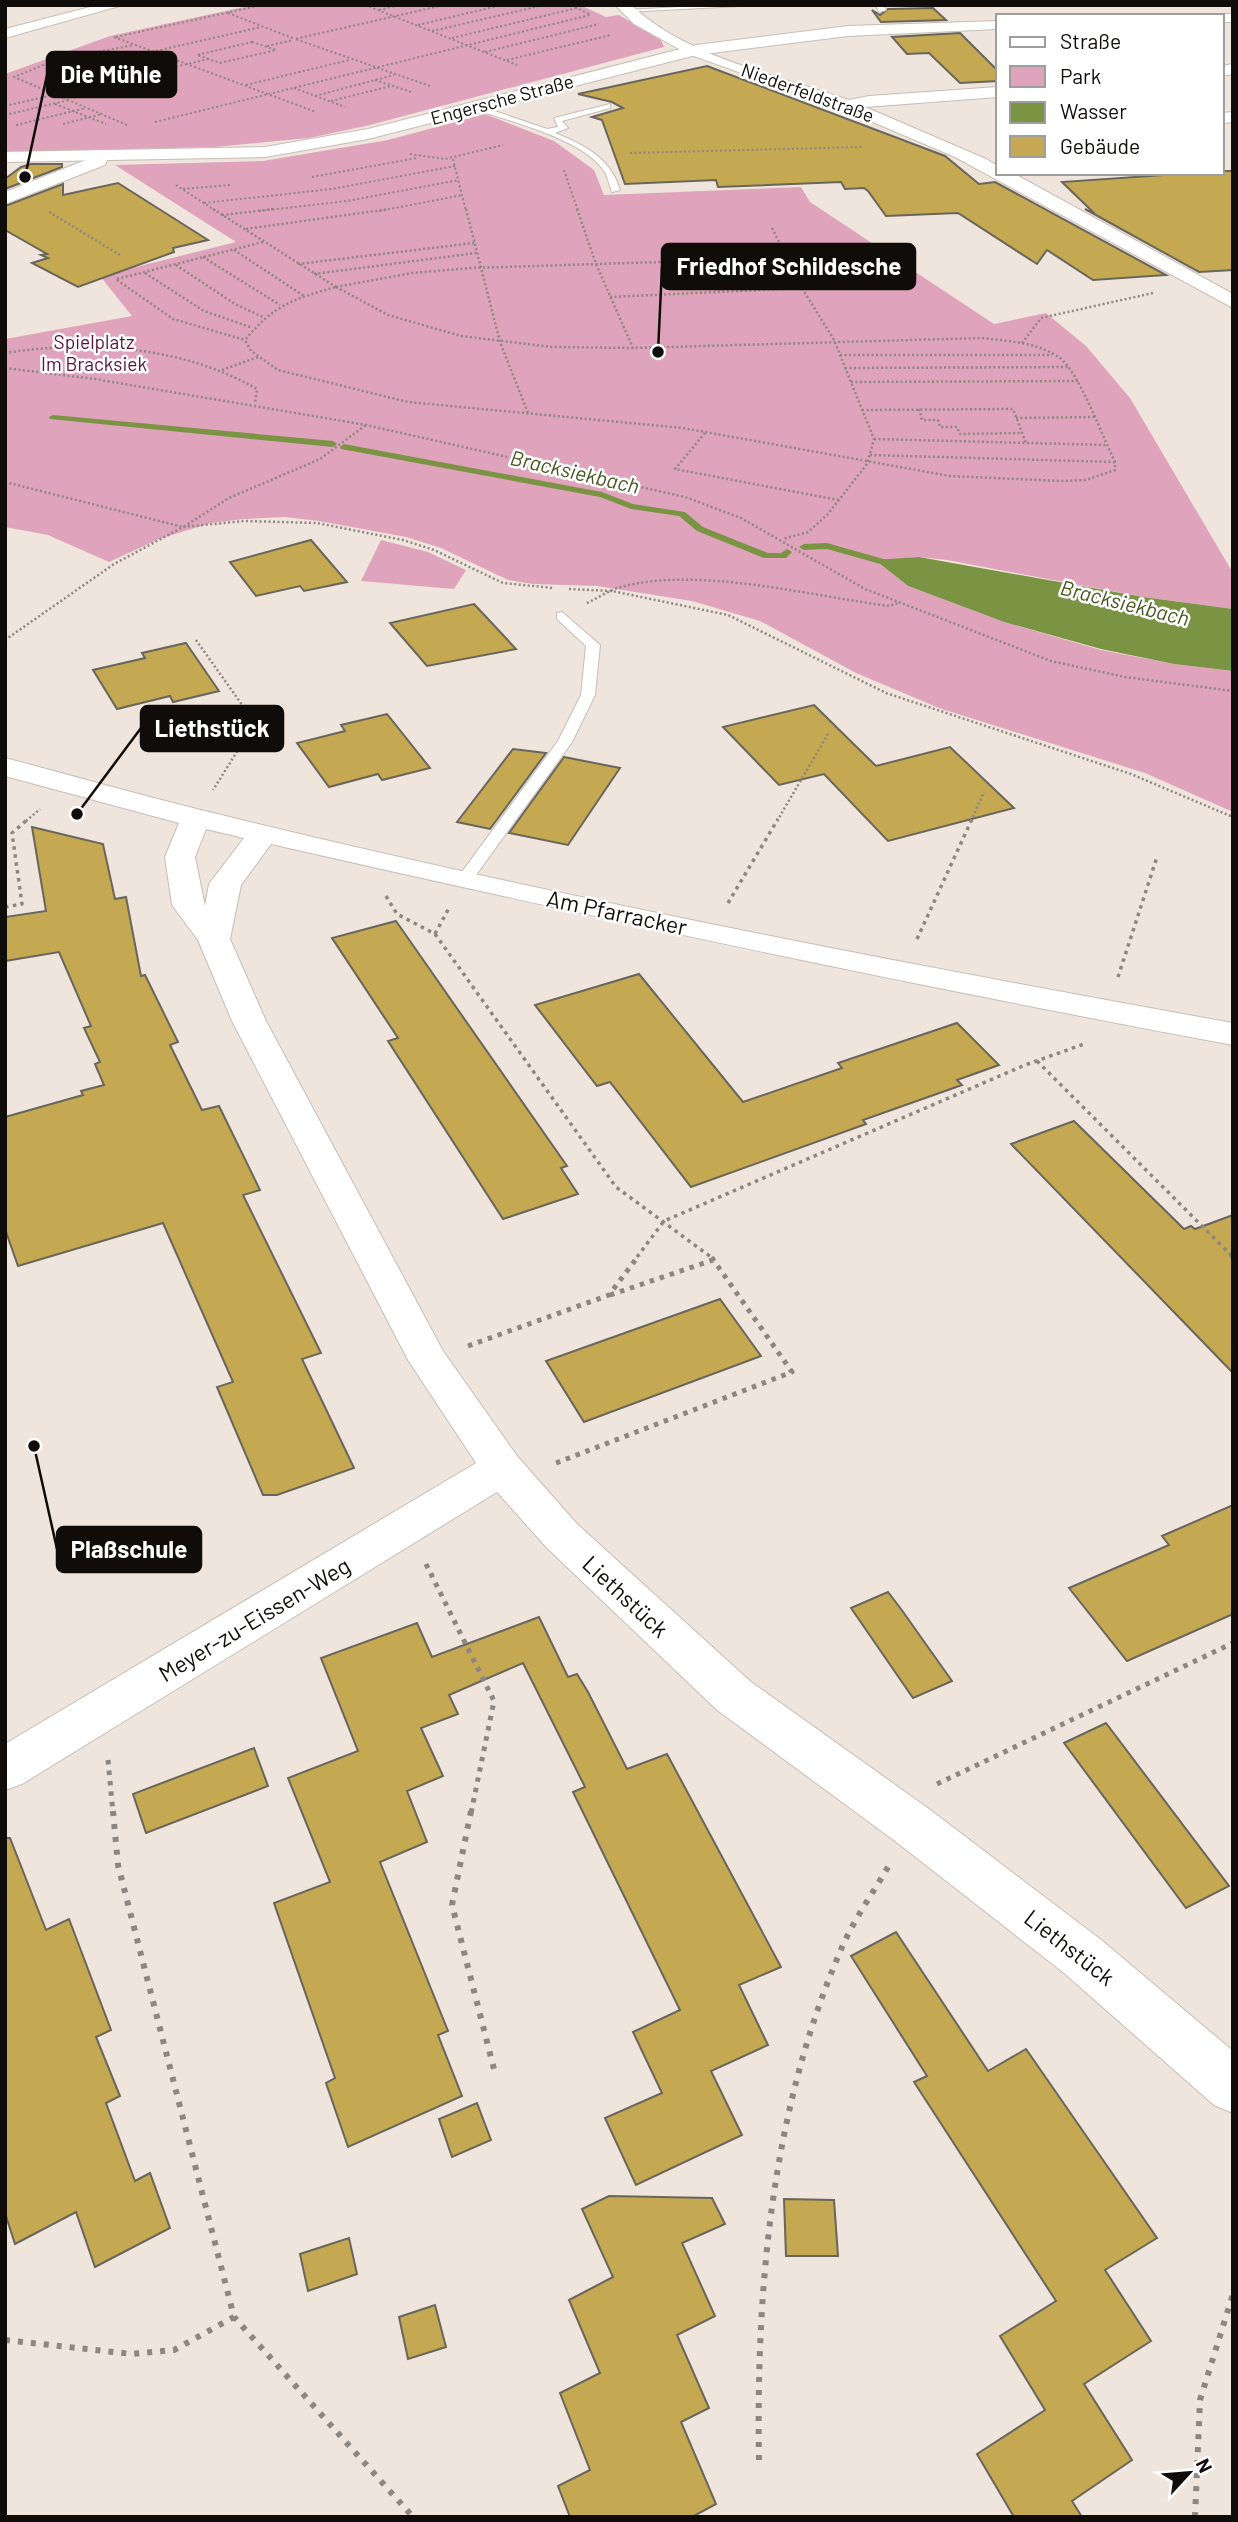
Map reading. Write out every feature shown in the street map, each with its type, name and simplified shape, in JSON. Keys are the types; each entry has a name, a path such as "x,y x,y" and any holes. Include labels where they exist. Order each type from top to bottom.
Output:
{"street":[{"path":"49,5 78,14"},
{"path":"5,34 116,5"},
{"name":"Niederfeldstraße","path":"625,9 652,28 695,50 848,106 996,172"},
{"name":"Engersche Straße","path":"5,158 265,152 368,134 695,50 848,30 996,25"},
{"path":"848,106 869,101 996,92"},
{"path":"941,145 975,141"},
{"path":"12,196 99,161 100,156"},
{"name":"Niederfeldstraße","path":"1003,175 1233,302"},
{"name":"Am Pfarracker","path":"5,768 196,818 465,879 903,972 1233,1034"},
{"name":"Liethstück","path":"196,818 180,857 188,905 214,939 249,1021 428,1360 502,1468 570,1544 734,1696 912,1825 1127,1992 1233,2086"},
{"path":"214,939 225,884 264,833"},
{"name":"Meyer-zu-Eissen-Weg","path":"5,1769 502,1468"}],"lane":[{"path":"625,9 758,5"},
{"path":"480,105 547,132 590,155 607,168 615,190"},
{"path":"547,132 564,128 557,120 607,106"},
{"path":"465,879 565,742 588,695 593,645 562,616"}],"path":[{"path":"262,5 114,37 317,113"},
{"path":"365,5 528,69"},
{"path":"377,10 399,5"},
{"path":"259,47 444,5"},
{"path":"416,25 502,5"},
{"path":"432,31 544,5"},
{"path":"155,122 590,15 571,5"},
{"path":"450,39 577,8"},
{"path":"228,13 480,105"},
{"path":"485,52 605,23"},
{"path":"153,51 261,27"},
{"path":"506,61 622,32"},
{"path":"252,42 276,50 220,63 209,59 197,55 252,42"},
{"path":"123,122 14,77 56,60 134,45"},
{"path":"5,106 209,59"},
{"path":"245,85 350,59"},
{"path":"314,96 395,75"},
{"path":"330,102 391,86"},
{"path":"293,88 354,110"},
{"path":"5,115 70,100"},
{"path":"5,127 88,108"},
{"path":"120,130 130,128"},
{"path":"590,155 941,145"},
{"path":"453,159 500,342 528,414"},
{"path":"561,162 596,264 633,348"},
{"path":"204,203 332,189 455,166"},
{"path":"222,215 347,201 459,180"},
{"path":"173,183 312,274 388,315 461,336 552,347 633,348 834,340 982,338 1022,342 1058,355 1070,367 1096,417 1115,462 1115,470 1105,475 1061,481 950,476 867,464 705,433 408,402 278,370 258,357 245,340 173,318 117,279 263,242"},
{"path":"243,229 363,214 463,195"},
{"path":"12,196 120,255"},
{"path":"772,228 802,288 834,340 874,439 867,464 838,500 808,532 782,539"},
{"path":"298,264 474,243"},
{"path":"234,249 304,296"},
{"path":"312,274 476,253"},
{"path":"203,257 281,306"},
{"path":"245,340 250,327 281,306 335,286 480,266 786,258"},
{"path":"175,264 235,304 263,317"},
{"path":"145,272 204,311 250,327"},
{"path":"1022,342 1041,318 1198,282"},
{"path":"610,297 802,288"},
{"path":"90,348 108,337 118,339 109,344"},
{"path":"99,342 109,344 115,350"},
{"path":"5,354 47,346 115,350 185,360 221,370 257,389 255,404"},
{"path":"840,355 1058,355"},
{"path":"221,370 258,357"},
{"path":"845,368 1070,367"},
{"path":"5,368 255,404 366,425 685,497 741,518 782,539 830,570 899,603 1051,661 1125,677 1233,691"},
{"path":"851,382 1079,381"},
{"path":"919,409 922,420 938,420 940,427 957,427 960,434 1022,433"},
{"path":"862,410 1013,409 1026,443"},
{"path":"1016,418 1096,417"},
{"path":"5,640 114,564 183,527 220,500 251,490 315,462 366,425"},
{"path":"705,433 674,469 838,500"},
{"path":"874,439 1108,445"},
{"path":"870,455 1115,462"},
{"path":"5,482 69,496 183,527 244,521 317,523 403,540 434,550 503,583 612,591 728,615 886,693 1131,774 1233,817"},
{"path":"612,591 643,583 668,582 729,585 889,606 899,603"},
{"path":"196,640 255,723 196,818"},
{"path":"711,931 828,734"},
{"path":"5,906 22,904 12,833 69,784"},
{"path":"903,972 984,792"},
{"path":"359,855 397,914 435,934 616,1187 708,1252 792,1372 556,1463 502,1468"},
{"path":"1107,1011 1157,857"},
{"path":"609,1295 664,1221 1037,1061 1092,1041"},
{"path":"1037,1061 1233,1257"},
{"path":"428,1360 713,1260"},
{"path":"407,1526 494,1701 452,1905 495,2073"},
{"path":"759,2460 760,2305 769,2213 787,2116 839,1953 912,1825 940,1780 1233,1643"},
{"path":"103,1710 118,1866 234,2317 413,2517"},
{"path":"1195,2517 1200,2400 1233,2294"},
{"path":"5,2340 132,2354 174,2350 234,2317"}],"green space":[{"path":"253,5 580,5 606,17 619,15 661,40 664,47 370,125 309,138 215,147 5,152 5,74 110,36"},
{"name":"Spielplatz Im Bracksiek","path":"485,114 554,141 594,170 604,195 801,187 810,202 994,324 1046,313 1086,346 1130,398 1233,573 1233,609 1143,597 947,560 919,557 876,561 908,586 1004,622 1101,650 1174,664 1233,671 1233,812 1145,773 939,708 856,673 760,621 692,601 597,586 533,584 508,580 441,548 406,537 284,517 211,523 159,539 109,562 48,535 5,527 5,339 132,316 100,276 236,242 115,165 263,161 388,140"},
{"path":"381,540 428,552 466,570 454,589 361,581"}],"water":[{"path":"919,557 1143,597 1233,609 1233,671 1174,664 1101,649 1004,622 908,586 875,560"}],"building":[{"path":"933,8 946,20 881,22 872,10 880,15 888,9"},
{"path":"960,33 996,69 996,81 960,83 929,53 907,54 892,37"},
{"path":"707,66 945,156 979,184 995,182 1166,275 1093,280 1047,250 1037,264 958,213 886,216 868,191 864,188 845,189 841,182 718,187 716,180 625,184 602,120 592,117 623,108 612,102 578,94"},
{"path":"31,164 62,164 62,167 5,189 5,179 21,167"},
{"path":"1224,171 1233,171 1233,270 1199,272 1085,209 1095,214 1062,182 1164,175 1224,175"},
{"path":"118,183 208,240 173,248 174,252 78,287 32,263 48,258 41,255 47,254 5,230 5,206 63,184 63,195"},
{"path":"311,540 347,582 304,591 300,586 256,596 230,562"},
{"path":"474,604 516,649 427,666 390,623"},
{"path":"186,643 219,691 173,702 170,696 117,709 93,670 145,658 142,653"},
{"path":"814,705 876,766 950,747 1014,808 888,841 824,774 779,785 723,727"},
{"path":"387,714 430,768 382,780 378,774 329,787 297,743 345,731 341,725"},
{"path":"513,749 546,753 490,829 457,822"},
{"path":"564,757 620,768 568,845 509,833"},
{"path":"32,827 103,844 115,899 126,897 141,976 145,975 178,1042 170,1045 202,1110 219,1106 260,1190 243,1195 321,1353 302,1359 354,1468 277,1495 263,1495 217,1387 233,1382 163,1223 18,1266 5,1229 5,1117 83,1095 81,1091 104,1085 95,1064 100,1062 84,1028 91,1026 59,952 5,961 5,917 46,911"},
{"path":"396,921 567,1166 561,1168 578,1194 503,1219 388,1041 398,1038 332,938"},
{"path":"639,974 743,1102 842,1068 838,1063 957,1023 999,1065 957,1080 962,1085 863,1120 866,1124 691,1187 610,1082 597,1086 535,1005"},
{"path":"1074,1121 1184,1229 1191,1226 1195,1229 1233,1215 1233,1373 1011,1144"},
{"path":"720,1299 761,1356 584,1422 546,1361"},
{"path":"1233,1505 1233,1614 1127,1661 1069,1588 1169,1545 1162,1536"},
{"path":"888,1592 952,1681 913,1698 851,1608"},
{"path":"539,1617 568,1677 577,1674 627,1769 667,1754 781,1967 739,1985 768,2045 711,2071 742,2135 636,2185 605,2118 662,2093 633,2032 680,2010 573,1792 585,1787 523,1663 449,1695 458,1714 421,1728 443,1776 407,1791 427,1842 380,1862 448,2031 438,2035 462,2096 348,2147 326,2083 335,2078 274,1903 330,1882 288,1778 358,1751 321,1658 417,1623 432,1657"},
{"path":"1106,1723 1229,1886 1186,1908 1064,1743"},
{"path":"254,1748 268,1786 146,1833 133,1794"},
{"path":"5,1838 10,1838 46,1930 69,1919 111,2030 96,2037 120,2096 106,2103 135,2181 150,2173 170,2228 95,2267 76,2212 15,2244 5,2213"},
{"path":"896,1932 988,2071 1026,2049 1157,2238 1105,2270 1151,2341 1084,2384 1132,2460 1072,2501 1082,2517 1014,2517 977,2454 1045,2410 1000,2336 1056,2301 914,2082 927,2076 851,1956"},
{"path":"477,2103 491,2140 452,2157 439,2119"},
{"path":"609,2196 712,2198 725,2224 682,2243 715,2316 677,2335 709,2408 681,2422 716,2504 692,2517 570,2517 558,2486 590,2470 560,2393 600,2373 569,2300 613,2277 582,2209"},
{"path":"784,2199 834,2200 838,2256 786,2256"},
{"path":"349,2238 357,2274 308,2291 300,2254"},
{"path":"435,2305 446,2347 408,2359 399,2317"}],"waterway":[{"name":"Bracksiekbach","path":"53,417 333,444"},
{"name":"Bracksiekbach","path":"344,447 602,495 631,506 682,514 700,529 767,556 783,556 787,552"},
{"name":"Bracksiekbach","path":"804,547 827,546 891,564"}],"place":[{"name":"Die Mühle","path":"25,177"},
{"name":"Friedhof Schildesche","path":"658,352"},
{"name":"Liethstück","path":"77,814"},
{"name":"Plaßschule","path":"34,1446"}]}
